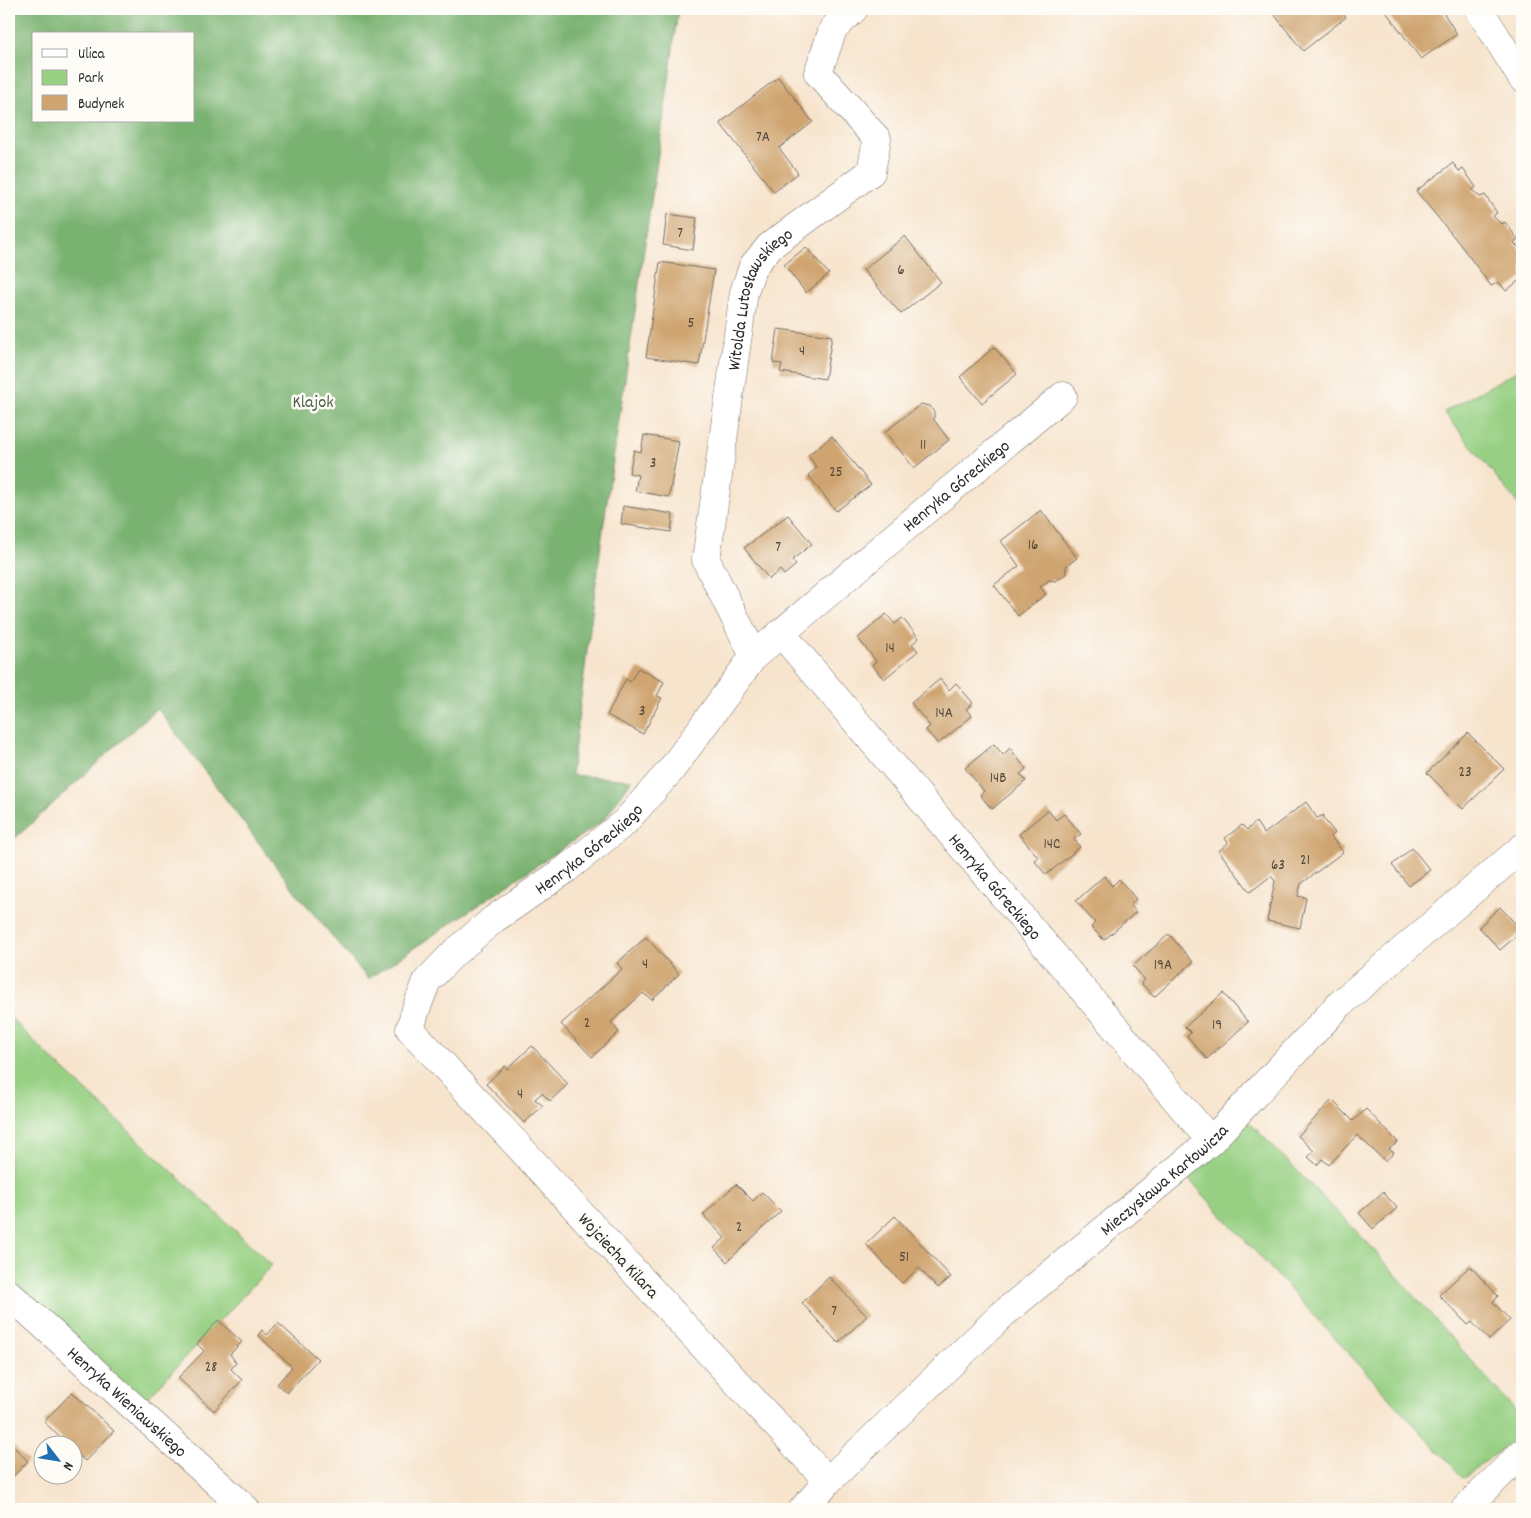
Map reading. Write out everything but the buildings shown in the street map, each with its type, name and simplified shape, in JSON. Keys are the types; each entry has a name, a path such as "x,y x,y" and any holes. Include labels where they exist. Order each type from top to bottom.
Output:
{"street":[{"name":"Witolda Lutosławskiego","path":"754,656 706,560 744,292 753,266 770,246 871,172 877,139 818,73 833,30 854,9"},
{"path":"1479,9 1522,78"},
{"name":"Henryka Góreckiego","path":"410,1029 427,981 453,954 494,919 565,870 624,822 671,770 754,656 1063,396"},
{"name":"Henryka Góreckiego","path":"781,633 1211,1141"},
{"name":"Mieczysława Karłowicza","path":"803,1509 828,1481 1002,1314 1211,1141 1340,1004 1522,848"},
{"name":"Wojciecha Kilara","path":"410,1029 828,1481"},
{"name":"Henryka Wieniawskiego","path":"9,1294 246,1509"},
{"path":"1465,1509 1522,1453"}],"green space":[{"name":"Klajok","path":"9,9 678,9 603,529 571,775 632,780 603,821 368,979 297,894 157,708 9,844"},
{"path":"1522,368 1522,509 1444,412"},
{"path":"9,1016 51,1058 272,1265 140,1406 9,1279"},
{"path":"1246,1119 1367,1242 1522,1418 1522,1434 1463,1478 1187,1177"}]}
